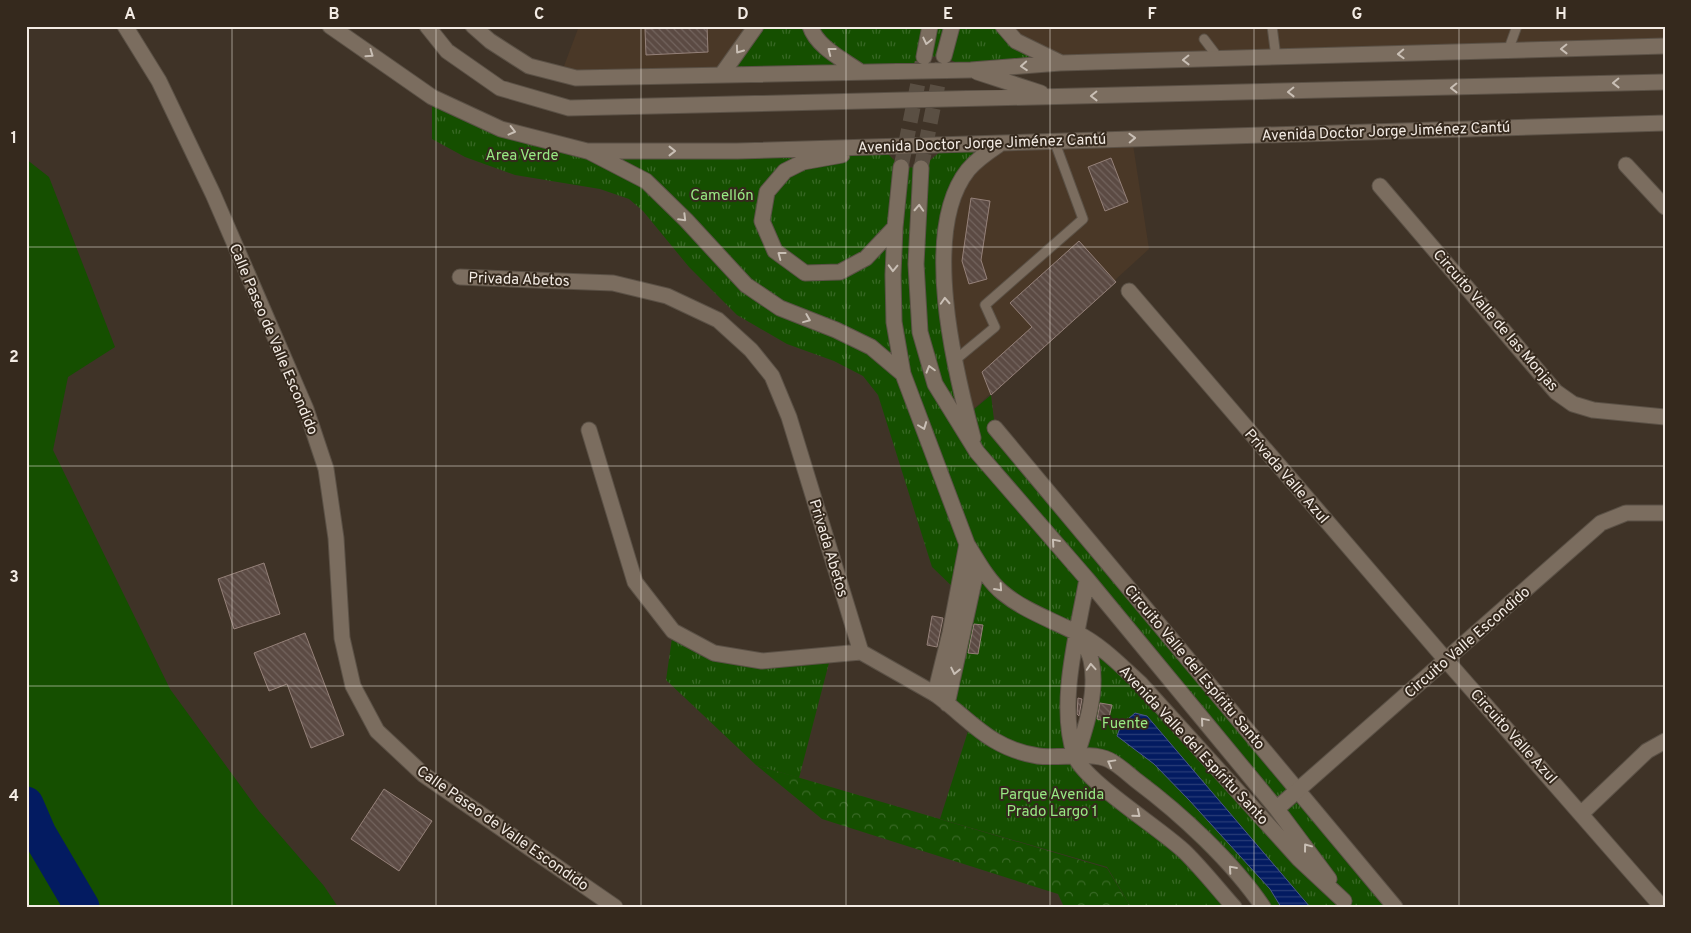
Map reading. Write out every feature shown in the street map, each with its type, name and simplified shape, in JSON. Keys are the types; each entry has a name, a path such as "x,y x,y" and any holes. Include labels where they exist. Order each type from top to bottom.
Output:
{"street":[{"name":"Calle Paseo de Valle Escondido","path":"125,26 160,81 213,194 306,409 326,469 336,538 342,638 350,676 353,686 377,731 424,775 615,907"},
{"name":"Avenida Doctor Jorge Jiménez Cantú","path":"330,26 432,97 501,129 587,151 737,151 1054,140 1665,124"},
{"path":"427,26 447,51 500,88 569,108 1665,82"},
{"path":"473,26 490,41 529,66 576,78 972,70 1060,63 1665,46"},
{"path":"722,74 756,26"},
{"path":"810,26 813,35 829,50 859,71"},
{"path":"924,57 930,26"},
{"path":"944,56 952,26"},
{"path":"1003,26 1016,42 1060,63"},
{"path":"972,70 1052,96"},
{"path":"977,452 954,361 946,315 944,275 949,216 956,191 967,171 982,155 1001,143"},
{"path":"880,146 803,162 785,171 767,192 762,221 774,251 805,272 840,272 866,258 895,227"},
{"path":"587,151 646,180 746,285 780,308 871,348 903,374"},
{"path":"1626,165 1665,207"},
{"name":"Avenida Valle del Espíritu Santo","path":"901,168 895,227 894,322 903,374 967,544 978,563 1002,593 1040,616 1078,633 1112,656 1140,683 1299,859 1346,904"},
{"name":"Avenida Valle del Espíritu Santo","path":"921,168 916,264 920,332 935,384 977,452 1280,807 1346,904"},
{"name":"Circuito Valle de las Monjas","path":"1380,186 1556,392 1573,404 1593,410 1665,418"},
{"name":"Privada Abetos","path":"460,277 613,282 667,296 718,320 752,350 772,376 789,417 861,652"},
{"name":"Privada Valle Azul","path":"1129,291 1446,660"},
{"name":"Circuito Valle del Espíritu Santo","path":"995,428 1395,907"},
{"path":"590,430 635,582 673,631 714,653 762,661 861,652 935,694 970,725 1004,747 1038,756 1094,756 1109,760 1174,810 1227,864 1263,907"},
{"name":"Circuito Valle Escondido","path":"1280,807 1601,523 1626,513 1665,514"},
{"path":"935,694 950,633 967,544"},
{"path":"947,704 978,563"},
{"path":"1087,579 1068,700 1069,727 1076,757 1092,778 1185,852 1234,907"},
{"path":"1076,757 1085,728 1092,682 1091,659 1078,633"},
{"name":"Circuito Valle Azul","path":"1446,660 1582,813 1662,907"},
{"path":"1582,813 1647,751 1665,740"}],"lane":[{"path":"1272,26 1276,57"},
{"path":"1508,50 1517,26"},
{"path":"1204,39 1220,60"},
{"path":"954,361 995,327 986,305 1083,218 1054,140"}],"shaded area":[{"path":"579,26 756,26 722,74 561,74"},
{"path":"1003,26 1665,26 1665,46 1060,63"},
{"path":"1132,138 1149,249 967,415 954,361 949,216 967,171 1001,143"},
{"path":"1135,713 1147,716 1310,907 1281,907 1270,889 1189,800 1154,764 1117,736 1121,725"}],"green space":[{"path":"756,26 1003,26 1060,63 971,70 943,56 924,57 905,70 722,74"},
{"path":"432,97 501,129 587,151 880,146 901,167 921,168 948,145 1001,143 967,171 949,216 946,315 967,415 991,395 995,428 1395,907 1349,907 1344,901 1336,907 1263,907 1110,759 1076,757 1234,907 1131,907 1107,867 940,819 970,725 948,704 959,593 932,567 878,395 863,376 834,361 787,344 737,315 689,267 643,211 629,199 600,189 515,175 465,157 432,139","holes":["1088,580 1342,899 1112,657 1078,633","1077,635 1092,682 1075,756 1072,657"]},
{"path":"26,159 49,177 115,347 68,377 53,450 170,689 259,811 324,886 338,907 26,907"},
{"path":"673,631 714,653 831,655 799,778 756,765 666,680"},
{"path":"756,765 1107,868 1131,907 1064,907 1058,894 822,819"}],"building":[{"path":"707,26 708,52 646,55 645,29"},
{"path":"1111,158 1128,202 1105,211 1088,167"},
{"path":"971,198 990,201 981,260 987,279 969,284 962,261"},
{"path":"1079,241 1116,282 991,395 982,372 1032,327 1010,303"},
{"path":"264,563 280,614 234,629 218,579"},
{"path":"932,616 943,618 937,647 927,645"},
{"path":"974,624 983,625 978,654 968,653"},
{"path":"305,633 344,735 311,748 287,684 269,691 254,653"},
{"path":"1078,698 1082,699 1079,716 1077,714"},
{"path":"1100,703 1112,705 1108,722 1097,719"},
{"path":"384,789 432,821 399,871 351,839"}],"waterway":[{"path":"26,804 39,834 82,907"}],"tunnel":[{"path":"901,167 923,58"},
{"path":"921,168 943,59"}],"park label":[{"name":"Area Verde","path":"522,155"},
{"name":"Camellón","path":"722,195"},
{"name":"Fuente","path":"1125,723"},
{"name":"Parque Avenida Prado Largo 1","path":"1052,802"}]}
